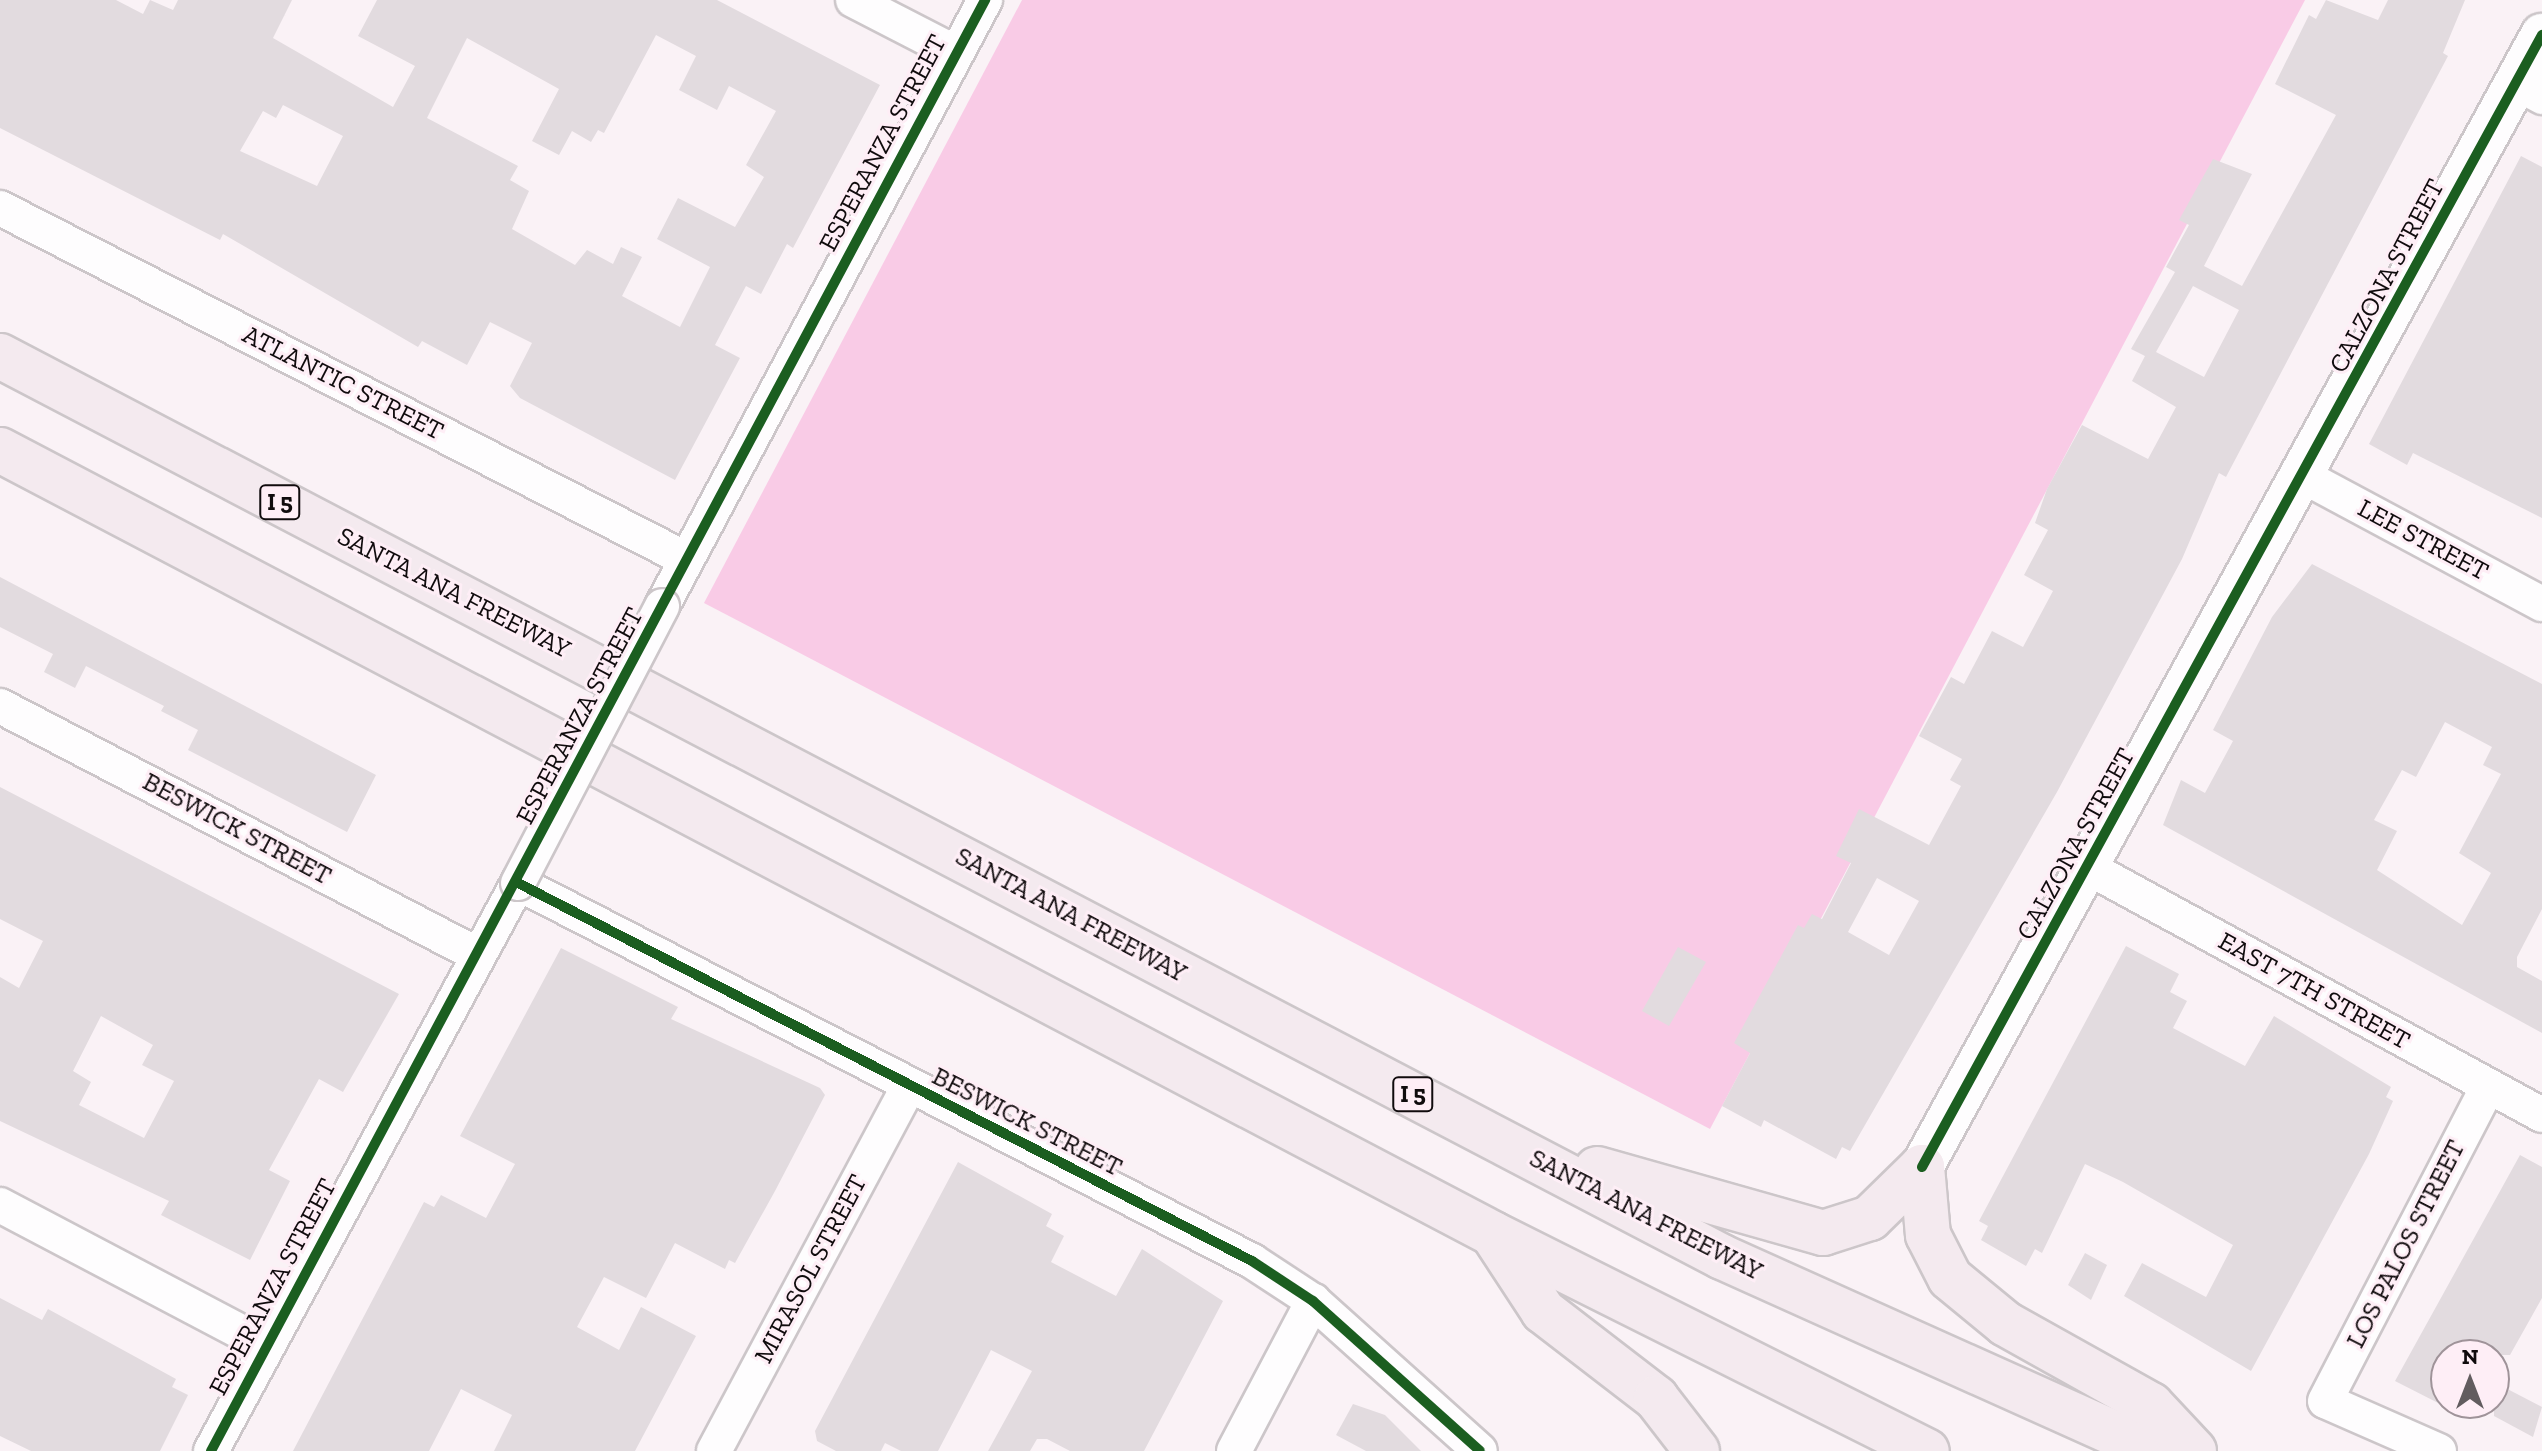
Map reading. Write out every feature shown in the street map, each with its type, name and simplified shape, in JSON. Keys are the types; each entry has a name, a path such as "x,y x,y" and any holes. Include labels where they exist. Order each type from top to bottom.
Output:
{"highway":[{"name":"SANTA ANA FREEWAY","path":"0,356 1722,1257 2154,1451"},
{"path":"0,450 1493,1234 1927,1451"},
{"path":"1506,1142 1775,1225 1823,1233 1870,1218 1922,1167"},
{"path":"1922,1167 1928,1235 1950,1278 2006,1324 2151,1405 2194,1451"},
{"path":"1493,1234 1543,1311 1656,1398 1697,1451"}],"street":[{"path":"853,0 956,53"},
{"name":"ESPERANZA STREET","path":"211,1451 474,953 518,883 686,559 985,0"},
{"name":"CALZONA STREET","path":"1922,1167 2305,477 2529,90 2542,35"},
{"name":"ATLANTIC STREET","path":"0,208 686,559"},
{"name":"LEE STREET","path":"2305,477 2542,604"},
{"name":"BESWICK STREET","path":"0,706 474,953"},
{"name":"EAST 7TH STREET","path":"2087,867 2542,1115"},
{"name":"BESWICK STREET","path":"518,883 1252,1261 1313,1301 1480,1451"},
{"name":"MIRASOL STREET","path":"714,1451 909,1086"},
{"name":"LOS PALOS STREET","path":"2439,1451 2325,1401 2488,1087"},
{"path":"0,1205 266,1345"},
{"path":"1234,1451 1313,1301"}],"shaded area":[{"path":"1022,0 2305,0 1710,1129 704,603"}],"building":[{"path":"0,0 116,0 143,14 150,0 173,10 178,0 292,0 273,38 393,107 415,66 358,36 377,0 717,0 880,85 793,248 787,244 761,294 746,286 715,345 740,358 675,480 520,398 510,386 532,343 490,322 467,365 422,341 418,347 223,234 220,240 0,128","holes":["656,35 696,56 679,90 717,110 729,86 776,111 746,165 764,177 735,227 678,198 657,239 710,267 680,327 622,296 642,257 621,247 613,264 587,250 575,265 512,229 529,191 510,180 518,166 427,118 467,38 559,89 532,141 559,155 572,131 591,142 598,130 604,133","283,105 343,136 317,186 240,151 263,111 276,118"]},
{"path":"2326,0 2378,20 2388,0 2465,0 2443,53 2448,56 2226,477 2219,473 2182,559 2057,792 1850,1151 1842,1147 1836,1159 1764,1120 1761,1127 1722,1106 1750,1053 1734,1043 1798,925 1804,928 1812,914 1822,919 1851,863 1836,856 1859,809 1929,845 1961,786 1950,780 1962,759 1919,736 1951,677 1964,684 1992,631 2023,647 2053,591 2024,575 2048,530 2035,523 2047,489 2082,425 2148,459 2176,407 2132,381 2145,356 2131,349 2175,272 2166,267 2189,225 2179,220 2213,159 2252,174 2204,266 2242,286 2336,115 2275,84 2309,15 2316,19","holes":["2193,286 2239,310 2204,377 2156,352","1877,878 1919,901 1889,955 1848,932"]},
{"path":"2521,156 2542,167 2542,518 2413,453 2407,465 2369,444"},
{"path":"2312,564 2542,684 2542,909 2517,957 2517,967 2542,981 2542,1033 2163,825 2181,780 2205,793 2233,741 2213,730 2272,617","holes":["2445,722 2492,747 2483,765 2501,774 2459,853 2491,873 2462,925 2377,870 2397,831 2374,820 2402,770 2416,777"]},
{"path":"0,577 376,775 347,832 188,750 198,730 161,711 164,706 86,666 75,688 44,672 53,654 0,627"},
{"path":"0,787 399,994 343,1092 319,1079 269,1170 290,1181 250,1260 161,1215 169,1201 0,1121 0,977 19,988 43,941 0,919","holes":["101,1016 153,1045 142,1065 174,1081 144,1138 79,1105 91,1082 73,1071"]},
{"path":"2126,946 2179,974 2170,992 2187,1001 2173,1028 2245,1066 2274,1016 2391,1087 2386,1097 2393,1101 2369,1154 2251,1371 2124,1296 2142,1263 2206,1297 2233,1245 2123,1182 2085,1164 2042,1253 2035,1249 2026,1266 1981,1240 1988,1226 1979,1221"},
{"path":"1678,947 1706,962 1669,1026 1642,1011"},
{"path":"561,948 678,1007 671,1019 820,1088 825,1095 775,1191 735,1263 729,1260 725,1269 675,1243 646,1298 604,1277 577,1327 619,1350 641,1307 696,1336 635,1451 494,1451 512,1415 461,1389 429,1451 293,1451 424,1202 434,1207 441,1195 486,1218 515,1164 460,1136"},
{"path":"2520,1155 2542,1167 2542,1298 2510,1355 2510,1339 2430,1339 2430,1399 2395,1381"},
{"path":"958,1162 1052,1214 1046,1226 1064,1236 1051,1262 1116,1296 1142,1249 1223,1301 1144,1451 1070,1451 1047,1439 1037,1439 1030,1451 988,1451 1032,1371 991,1350 938,1451 901,1451 885,1443 881,1451 836,1451 817,1441 815,1431"},
{"path":"2085,1253 2107,1265 2091,1300 2068,1285"},
{"path":"0,1298 42,1320 48,1309 176,1379 172,1387 188,1395 160,1451 31,1451 0,1436"},
{"path":"2510,1390 2542,1407 2533,1437 2500,1419 2510,1419"},
{"path":"1353,1404 1385,1415 1421,1451 1366,1451 1336,1435"}],"cycle path":[{"path":"211,1451 985,0"},
{"path":"1922,1167 2542,35"},
{"path":"518,883 1252,1261 1313,1301 1480,1451"}]}
